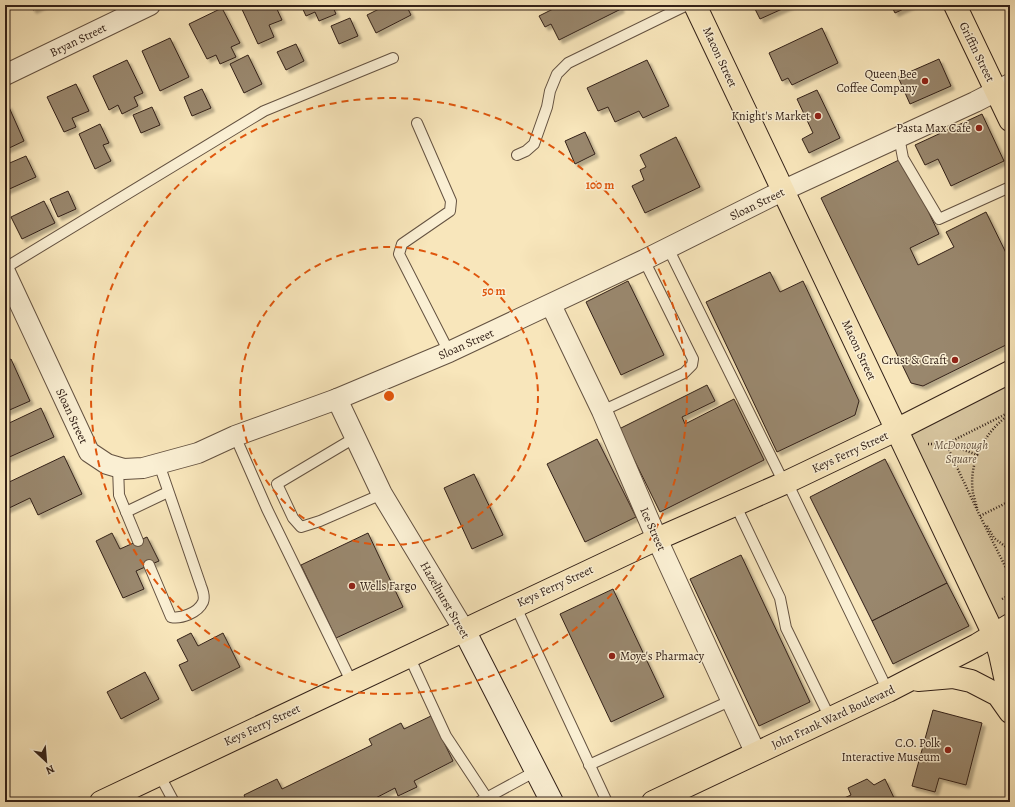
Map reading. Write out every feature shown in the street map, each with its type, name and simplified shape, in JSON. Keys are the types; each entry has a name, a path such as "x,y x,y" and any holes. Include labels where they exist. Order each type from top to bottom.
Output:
{"main road":[{"name":"Macon Street","path":"695,5 784,190 896,430 1002,630 1000,654 1010,700"},
{"name":"Griffin Street","path":"955,5 1003,88 1010,120"},
{"name":"Keys Ferry Street","path":"101,802 515,605 896,430 1010,372"},
{"name":"Hazelhurst Street","path":"464,630 552,802"},
{"name":"John Frank Ward Boulevard","path":"653,802 897,686 1002,630"},
{"path":"897,686 953,677 971,681 998,695 1010,712"}],"street":[{"name":"Bryan Street","path":"5,75 150,5"},
{"name":"Sloan Street","path":"5,272 89,452 107,464 124,469 143,468 198,453 235,436 337,398 450,352 644,260 784,190 1003,88"},
{"name":"Ice Street","path":"551,305 602,411 657,539 756,754"},
{"name":"Hazelhurst Street","path":"337,398 382,494 464,630"}],"lane":[{"path":"517,155 526,151 534,144 547,107 550,91 557,74 568,62 687,5"},
{"path":"5,268 264,111 393,58"},
{"path":"418,123 451,201 450,210 402,244 399,254 450,352"},
{"path":"899,137 903,158 939,219 1010,187"},
{"path":"668,248 785,482 897,686"},
{"path":"602,411 684,372 692,365 693,359 644,260"},
{"path":"235,436 267,509 352,683"},
{"path":"356,437 277,484 293,518 301,527 320,521 382,494"},
{"path":"149,565 170,617 178,618 196,610 203,602 204,594 202,586 159,464"},
{"path":"118,467 119,495 138,541"},
{"path":"126,512 168,492"},
{"path":"735,504 780,598 786,628 830,718"},
{"path":"515,605 607,802"},
{"path":"409,656 446,736 483,800 536,771"},
{"path":"589,765 732,700"},
{"path":"159,774 174,802"}],"path":[{"path":"946,444 1010,413"},
{"path":"1010,413 998,422 983,442 974,466 973,492 980,516 994,538 1010,550"},
{"path":"928,444 946,444 978,455"},
{"path":"946,444 1010,576"},
{"path":"980,516 1010,501"},
{"path":"1002,599 1010,595"}],"green space":[{"name":"McDonough Square","path":"1010,372 1010,628 994,635 896,430"}],"building":[{"path":"30,5 43,5 33,10"},
{"path":"240,5 275,5 282,20 269,25 274,37 258,44"},
{"path":"301,5 332,5 336,14 319,21 315,12 306,16"},
{"path":"387,5 406,5 411,15 376,33 367,15"},
{"path":"554,5 619,5 621,9 559,40 551,24 545,27 539,16 555,8"},
{"path":"753,5 791,5 760,19"},
{"path":"891,5 912,5 895,13"},
{"path":"222,8 240,43 231,47 236,57 220,64 216,55 207,59 189,24"},
{"path":"350,18 358,36 339,44 331,26"},
{"path":"822,28 838,63 792,85 788,78 782,81 769,53"},
{"path":"170,38 189,77 160,91 142,51"},
{"path":"296,44 304,61 286,70 277,52"},
{"path":"248,55 262,84 244,93 230,64"},
{"name":"Queen Bee Coffee Company","path":"939,59 951,86 910,104 898,77"},
{"path":"127,60 143,93 134,97 138,106 122,114 118,105 109,110 93,76"},
{"path":"647,60 669,106 643,118 639,111 615,122 608,107 598,111 587,88"},
{"path":"76,84 89,111 72,118 76,127 64,132 47,97"},
{"path":"202,89 211,108 192,116 184,97"},
{"name":"Knight's Market","path":"817,90 840,138 809,153 802,139 813,133 797,99"},
{"path":"8,105 24,141 5,150 5,107"},
{"path":"152,107 160,125 141,133 133,115"},
{"path":"982,114 1004,161 951,186 938,159 925,165 915,145"},
{"path":"100,124 109,143 103,145 111,161 95,169 79,134"},
{"path":"585,132 595,154 575,164 565,141"},
{"path":"676,137 700,187 645,213 632,186 644,180 640,170 646,167 640,155"},
{"path":"26,156 36,177 5,191 5,165"},
{"path":"903,158 939,234 910,248 918,265 954,247 946,232 986,212 1010,261 1010,343 923,386 911,383 821,198"},
{"path":"68,191 76,209 58,217 50,199"},
{"path":"44,201 55,223 22,239 11,217"},
{"path":"770,272 780,292 803,281 859,401 855,415 777,452 706,302"},
{"path":"628,281 664,355 621,375 586,302"},
{"path":"11,359 30,401 5,412 5,362"},
{"path":"707,385 715,401 682,417 685,424 734,399 764,460 660,512 619,429"},
{"path":"41,408 54,437 5,459 5,425"},
{"path":"597,439 636,517 585,542 547,464"},
{"path":"64,456 82,494 38,515 30,498 5,510 5,484"},
{"path":"885,459 947,583 872,621 810,497"},
{"path":"474,474 503,535 472,549 444,488"},
{"path":"112,533 120,549 147,537 159,561 136,571 144,589 123,598 96,541"},
{"name":"Wells Fargo","path":"368,533 403,607 336,638 301,565"},
{"path":"741,555 810,702 759,726 690,579"},
{"path":"947,583 969,626 893,664 872,621"},
{"name":"Moye's Pharmacy","path":"613,589 664,697 611,722 560,614"},
{"path":"191,633 198,646 223,633 240,667 192,691 179,665 188,661 177,640"},
{"path":"145,672 159,699 121,719 107,692"},
{"name":"C.O. Polk Interactive Museum","path":"933,710 982,723 966,785 939,778 935,792 912,786"},
{"path":"431,716 453,761 414,781 417,787 398,796 395,788 368,802 247,802 244,795 277,779 282,789 372,745 369,739 401,723 404,729"},
{"path":"867,779 874,785 885,779 896,802 835,802 851,795 848,788"}],"place":[{"name":"Queen Bee Coffee Company","path":"925,81"},
{"name":"Knight's Market","path":"818,116"},
{"name":"Pasta Max Cafe","path":"979,128"},
{"name":"Crust & Craft","path":"955,360"},
{"name":"Wells Fargo","path":"352,586"},
{"name":"Moye's Pharmacy","path":"612,656"},
{"name":"C.O. Polk Interactive Museum","path":"948,750"}]}
